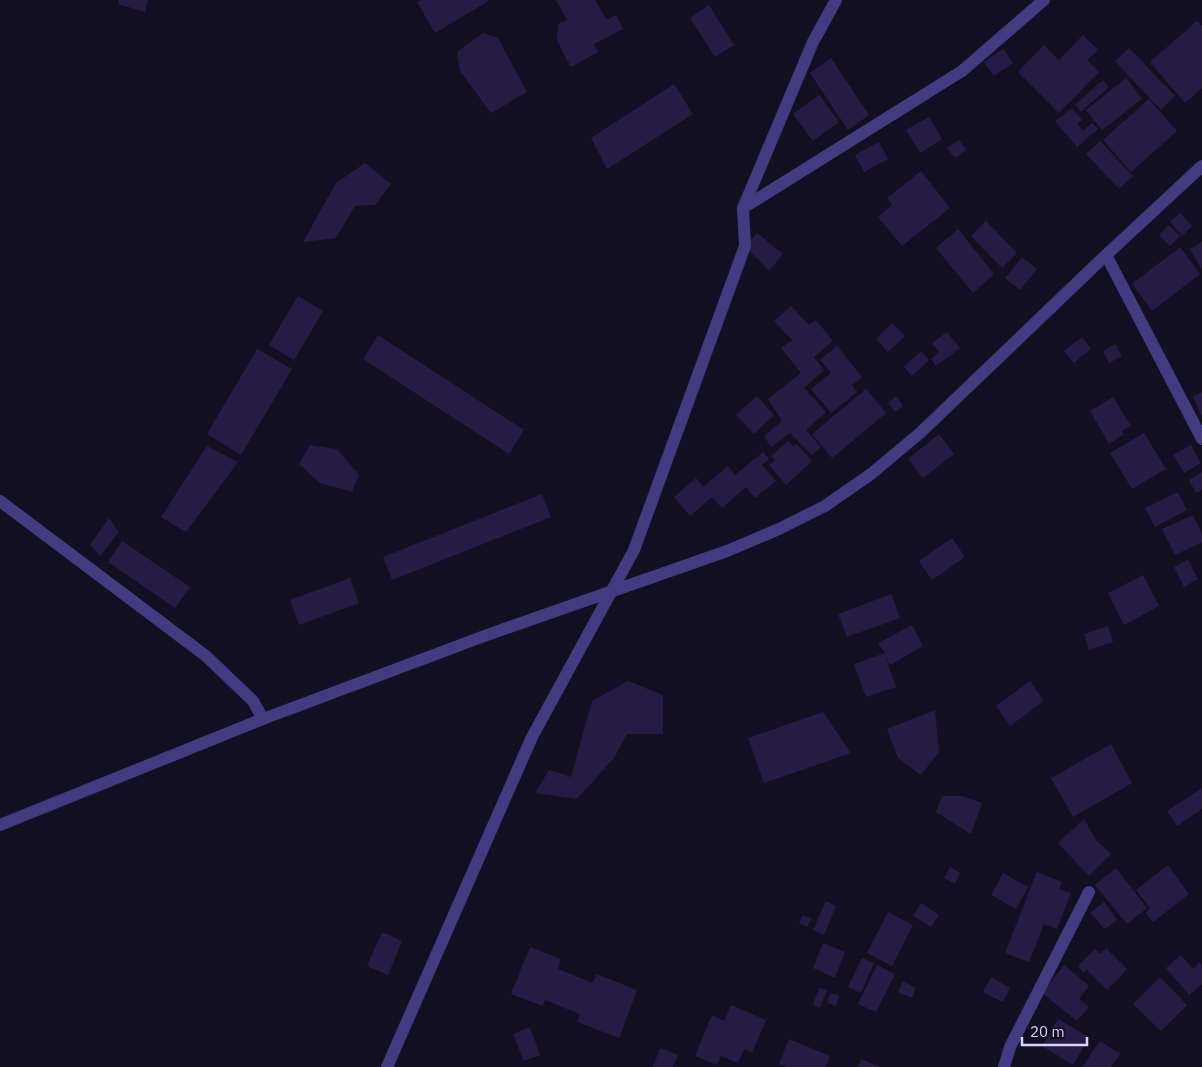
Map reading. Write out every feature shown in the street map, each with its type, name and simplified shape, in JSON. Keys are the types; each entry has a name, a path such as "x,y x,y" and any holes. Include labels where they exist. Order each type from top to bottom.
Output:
{"street":[{"path":"387,1067 532,737 560,682 634,550 745,246 743,208 813,42 836,0"},
{"path":"743,208 962,71 1044,0"},
{"path":"0,825 263,719 487,635 727,551 779,529 825,506 871,474 920,433 1202,166"},
{"path":"1106,255 1202,439"},
{"path":"0,501 206,656 253,701 263,719"},
{"path":"1004,1067 1010,1047 1089,892"}],"building":[{"path":"119,0 148,0 145,12 118,4"},
{"path":"421,0 490,0 435,33 417,2"},
{"path":"556,0 595,0 607,20 616,15 623,29 594,44 598,52 571,67 557,41 558,24 567,20"},
{"path":"709,5 734,45 715,57 690,18"},
{"path":"1197,21 1202,26 1202,88 1185,103 1150,62"},
{"path":"483,33 498,38 527,92 491,113 460,71 457,52"},
{"path":"1083,35 1098,50 1087,60 1099,72 1059,113 1018,72 1044,45 1059,60"},
{"path":"1129,48 1175,96 1161,110 1115,61"},
{"path":"1003,49 1013,63 994,76 984,62"},
{"path":"831,58 869,115 848,130 810,73"},
{"path":"1126,78 1142,99 1102,130 1086,110"},
{"path":"1103,80 1109,87 1081,112 1075,105"},
{"path":"674,84 693,114 607,169 591,138"},
{"path":"819,95 839,122 813,141 793,114"},
{"path":"1149,99 1177,131 1131,172 1103,140"},
{"path":"1072,108 1082,120 1077,124 1083,131 1092,123 1098,129 1077,147 1055,121"},
{"path":"929,117 942,139 920,153 906,130"},
{"path":"959,140 966,150 955,158 947,148"},
{"path":"1100,141 1133,176 1119,189 1086,154"},
{"path":"879,142 888,159 864,172 855,155"},
{"path":"365,163 391,184 375,205 355,206 336,238 303,242 336,183"},
{"path":"921,171 950,208 902,246 878,217 892,205 887,198"},
{"path":"1180,213 1192,226 1182,236 1170,222"},
{"path":"986,221 1017,253 1002,268 971,236"},
{"path":"1169,225 1180,236 1170,246 1159,235"},
{"path":"958,229 994,274 973,293 936,248"},
{"path":"757,233 783,254 769,271 745,246"},
{"path":"1202,242 1202,270 1190,249"},
{"path":"1180,247 1200,274 1152,311 1132,284"},
{"path":"1022,257 1037,269 1020,290 1005,278"},
{"path":"298,296 323,311 294,360 269,345"},
{"path":"791,306 809,325 816,320 833,341 814,357 824,370 804,388 826,412 806,430 821,447 812,455 790,433 771,447 764,436 782,421 768,399 801,373 781,348 792,340 774,321"},
{"path":"892,323 905,336 888,352 876,339"},
{"path":"947,332 960,348 936,366 931,359 939,352 932,343"},
{"path":"378,335 524,430 509,454 363,359"},
{"path":"1082,337 1091,349 1074,363 1064,351"},
{"path":"1115,344 1122,356 1109,363 1103,351"},
{"path":"837,346 862,377 852,385 857,392 831,413 811,389 831,373 820,360"},
{"path":"257,349 292,369 241,455 207,434"},
{"path":"921,351 929,360 912,376 904,367"},
{"path":"866,389 886,413 832,458 812,434"},
{"path":"1202,392 1202,417 1193,397"},
{"path":"757,396 774,415 754,434 736,415"},
{"path":"896,396 903,406 895,412 888,403"},
{"path":"1113,397 1131,426 1122,431 1124,434 1109,444 1090,411"},
{"path":"1144,433 1166,469 1132,489 1110,453"},
{"path":"939,434 954,454 923,478 908,459"},
{"path":"788,441 793,446 797,444 812,461 786,485 769,465 775,460 771,456"},
{"path":"310,445 337,449 359,475 352,492 320,483 299,464"},
{"path":"1191,445 1201,463 1184,473 1173,455"},
{"path":"207,446 238,462 186,532 161,517"},
{"path":"763,452 769,459 762,465 776,481 755,498 746,487 722,508 712,497 690,516 674,497 696,478 703,487 728,466 735,475"},
{"path":"1202,472 1202,490 1196,493 1189,480"},
{"path":"1178,492 1187,510 1155,527 1145,508"},
{"path":"542,494 551,517 392,580 383,557"},
{"path":"1193,515 1202,534 1202,542 1175,555 1162,529"},
{"path":"109,518 119,532 100,556 90,545"},
{"path":"952,538 965,557 932,580 919,561"},
{"path":"122,541 190,587 175,608 108,562"},
{"path":"1188,560 1198,579 1184,587 1174,567"},
{"path":"1143,575 1159,606 1124,625 1108,593"},
{"path":"350,578 359,603 299,625 290,600"},
{"path":"891,594 900,618 847,637 838,614"},
{"path":"912,625 923,646 890,665 885,655 896,687 866,697 854,664 885,653 878,643"},
{"path":"1108,626 1113,642 1089,650 1084,634"},
{"path":"628,681 663,695 663,734 627,734 614,758 577,799 535,793 549,770 571,777 592,701"},
{"path":"1030,681 1044,701 1010,726 996,706"},
{"path":"935,710 939,752 921,775 898,758 887,729"},
{"path":"823,712 851,753 764,783 748,738"},
{"path":"1111,744 1132,783 1073,817 1051,778"},
{"path":"1202,788 1202,809 1177,826 1167,811"},
{"path":"942,796 962,796 982,803 971,834 936,812"},
{"path":"1084,819 1096,840 1111,854 1089,876 1058,843"},
{"path":"1168,865 1189,894 1153,922 1146,913 1150,908 1136,890"},
{"path":"950,867 960,873 955,884 944,878"},
{"path":"1116,868 1147,908 1127,924 1095,885"},
{"path":"1037,872 1062,882 1059,889 1071,893 1057,929 1044,924 1029,962 1005,953"},
{"path":"1003,873 1028,887 1016,909 991,895"},
{"path":"826,901 836,906 824,935 813,930"},
{"path":"1104,902 1117,920 1105,929 1090,913"},
{"path":"921,903 939,915 931,927 913,916"},
{"path":"888,912 913,925 892,966 867,953"},
{"path":"803,915 812,919 807,927 799,923"},
{"path":"382,932 402,941 388,975 367,966"},
{"path":"823,943 845,952 835,978 813,968"},
{"path":"530,947 561,959 558,969 593,983 596,974 637,990 619,1038 577,1022 580,1014 545,1000 543,1006 511,994"},
{"path":"1106,948 1127,969 1107,990 1086,969 1084,973 1078,966 1095,949 1100,954"},
{"path":"1181,955 1193,969 1200,962 1202,965 1202,984 1189,995 1166,968"},
{"path":"862,958 874,963 861,993 848,987"},
{"path":"877,965 895,974 876,1012 858,1004"},
{"path":"1064,965 1089,986 1079,999 1089,1007 1077,1021 1042,993"},
{"path":"991,977 1010,988 1003,1002 983,992"},
{"path":"1160,977 1187,1005 1161,1031 1133,1004"},
{"path":"903,981 916,988 912,998 898,992"},
{"path":"819,988 827,990 820,1008 813,1005"},
{"path":"830,993 839,996 836,1006 827,1003"},
{"path":"731,1005 766,1020 752,1053 744,1049 738,1063 721,1056 717,1065 695,1056 712,1015 724,1021"},
{"path":"1058,1019 1089,1037 1073,1065 1042,1046"},
{"path":"530,1027 540,1055 524,1061 513,1034"},
{"path":"789,1039 830,1056 826,1067 788,1067 779,1064"},
{"path":"1100,1041 1120,1054 1111,1067 1082,1067"},
{"path":"660,1048 678,1055 673,1067 653,1067"},
{"path":"861,1059 880,1067 858,1067"}]}
